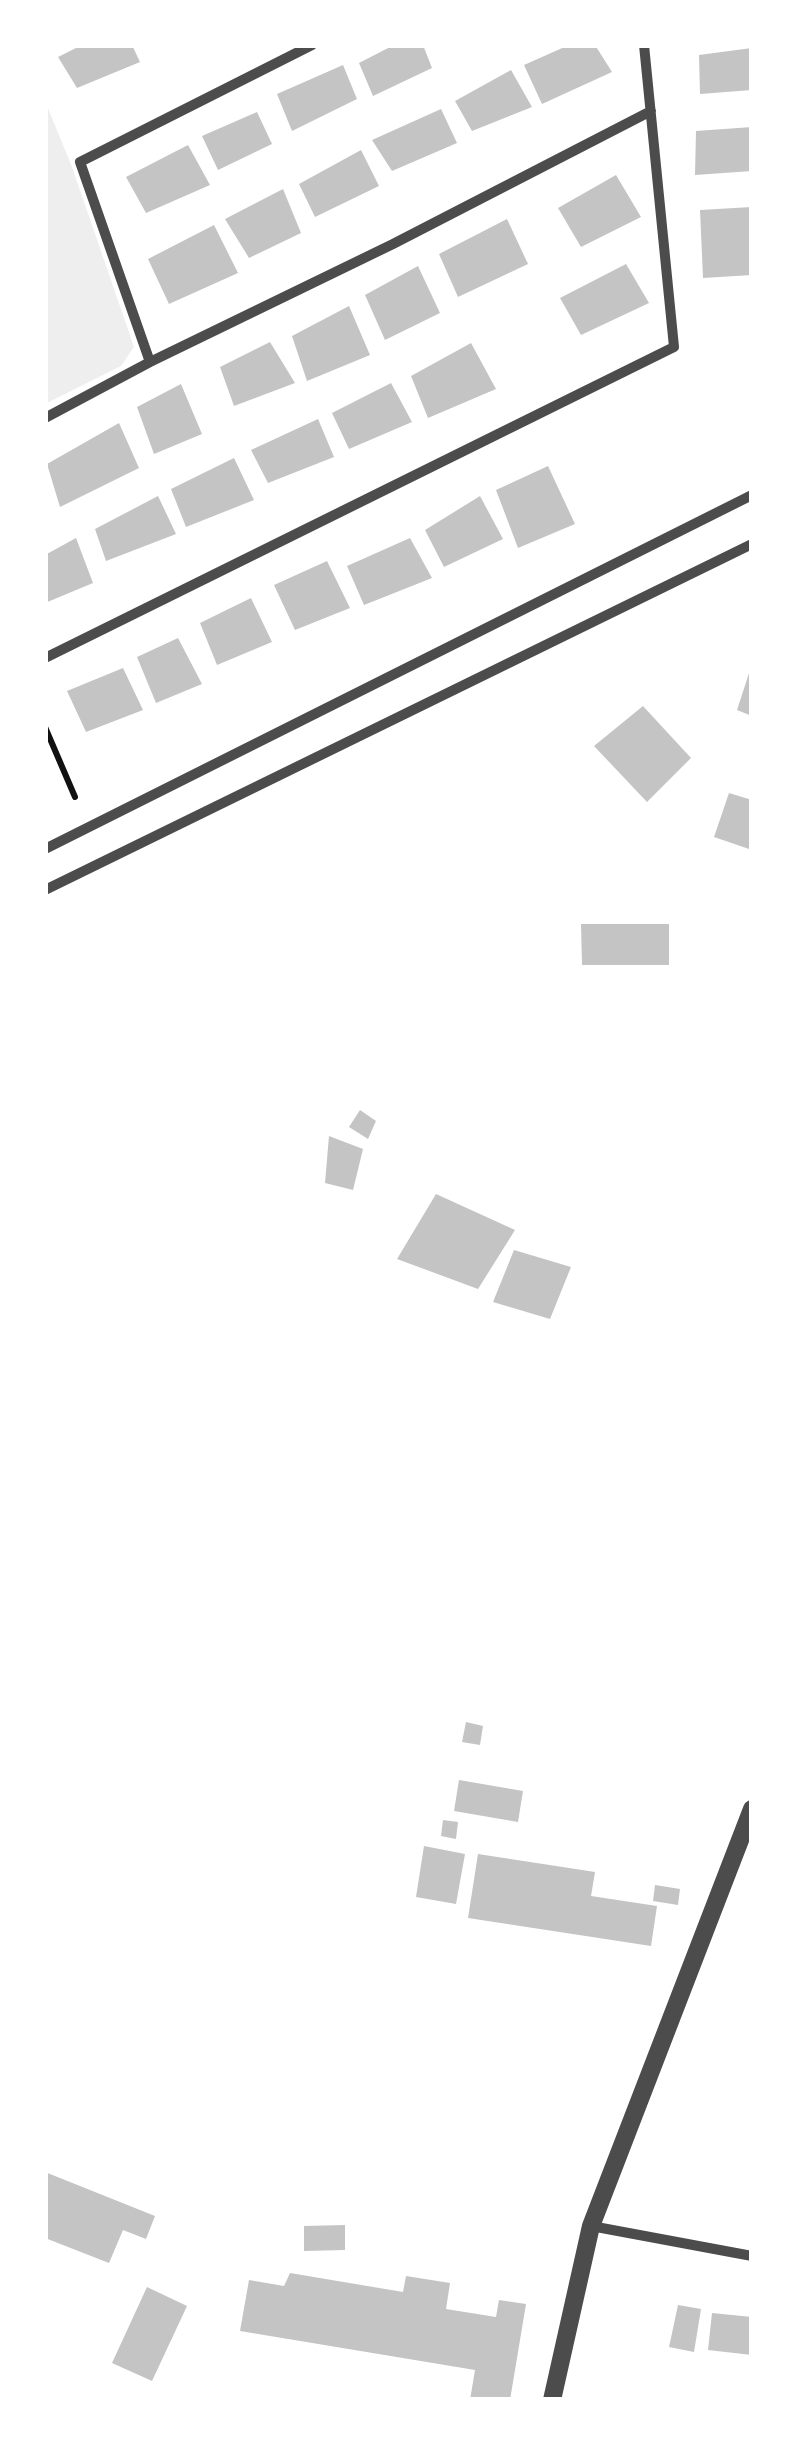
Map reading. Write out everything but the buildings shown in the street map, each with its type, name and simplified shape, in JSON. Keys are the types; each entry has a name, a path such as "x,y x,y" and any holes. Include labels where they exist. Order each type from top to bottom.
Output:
{"street":[{"path":"150,362 80,162 312,45"},
{"path":"45,658 674,346 644,45"},
{"path":"45,418 650,111"},
{"path":"45,849 752,495"},
{"path":"45,890 752,544"},
{"path":"552,2400 591,2226 752,1808"},
{"path":"591,2226 752,2256"}],"path":[{"path":"45,727 75,797"}],"shaded area":[{"path":"45,101 134,347 121,366 45,404"}]}
